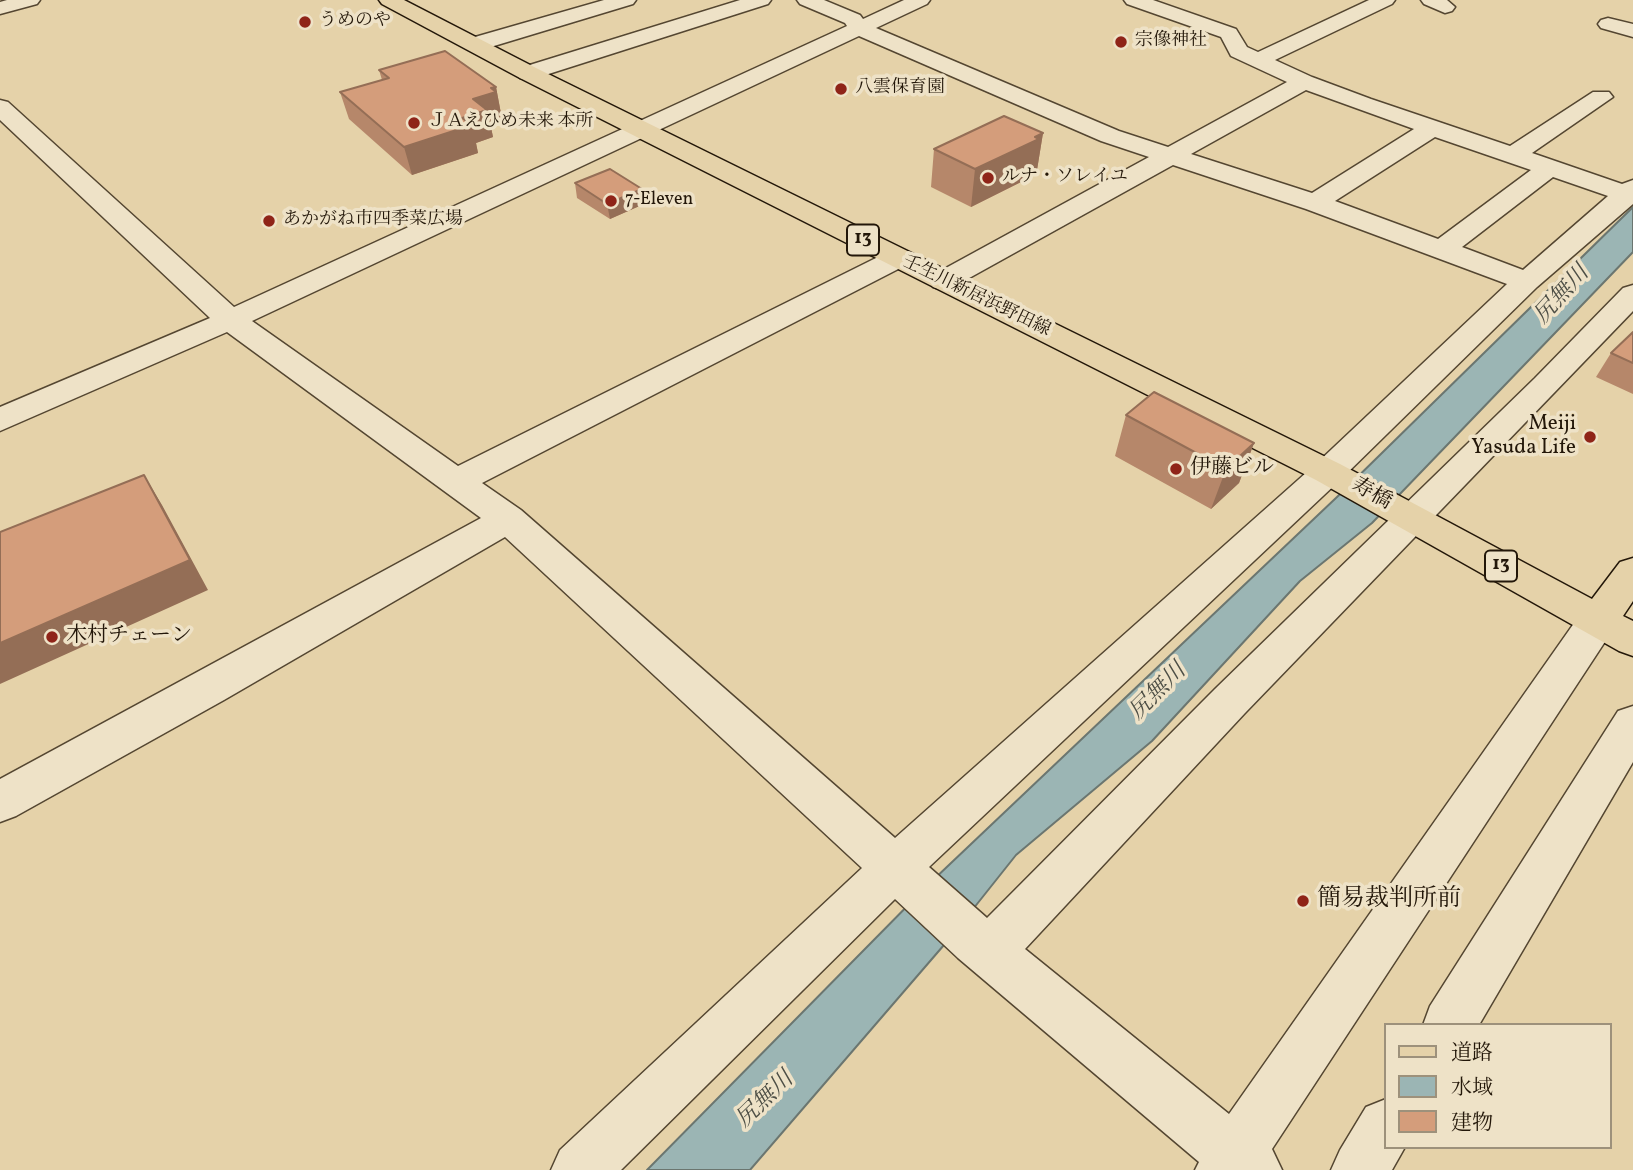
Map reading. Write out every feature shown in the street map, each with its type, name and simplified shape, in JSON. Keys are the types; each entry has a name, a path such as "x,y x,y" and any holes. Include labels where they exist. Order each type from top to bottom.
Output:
{"main road":[{"name":"壬生川新居浜野田線","path":"389,0 528,74 642,128 1334,475"},
{"name":"寿橋","path":"1334,475 1408,515"},
{"name":"13","path":"1408,515 1615,630"},
{"path":"1615,630 1633,572"}],"street":[{"path":"0,8 30,0"},
{"path":"476,44 626,0"},
{"path":"528,74 761,0"},
{"path":"807,0 853,19 858,28 1110,136 1315,203 1527,281"},
{"path":"0,420 230,320 920,0"},
{"path":"1258,60 1385,0"},
{"path":"1149,2 1229,33 1239,51 1304,82 1549,168 1631,193"},
{"path":"1608,24 1633,31"},
{"path":"943,281 1304,82"},
{"path":"1513,155 1601,97"},
{"path":"0,107 230,320 508,519 983,946 1238,1165 1615,630"},
{"path":"1315,203 1432,128"},
{"path":"1442,249 1549,168"},
{"path":"580,1170 1334,475 1527,281 1631,193"},
{"path":"454,482 898,258"},
{"path":"983,946 1408,515 1546,386 1633,294"},
{"path":"0,802 508,519"},
{"path":"1450,1023 1633,724"},
{"path":"1360,1170 1384,1130"}],"water":[{"name":"尻無川","path":"1633,207 1633,252 1372,523 1300,581 1152,741 1016,855 950,938 750,1170 647,1170 931,882 1337,497"}],"building":[{"path":"445,51 496,87 491,88 496,92 473,99 487,110 462,118 472,125 404,147 340,92 389,78 379,70"},
{"path":"1004,116 1043,133 1035,137 1039,139 975,169 934,149"},
{"path":"610,169 642,189 607,204 575,183"},
{"path":"1633,332 1633,363 1611,353"},
{"path":"1154,392 1254,443 1226,469 1126,415"},
{"name":"木村チェーン","path":"144,475 190,560 0,643 0,532"}],"place":[{"name":"うめのや","path":"305,22"},
{"name":"宗像神社","path":"1121,42"},
{"name":"八雲保育園","path":"841,89"},
{"name":"ＪＡえひめ未来 本所","path":"414,123"},
{"name":"ルナ・ソレイユ","path":"988,178"},
{"name":"7-Eleven","path":"611,201"},
{"name":"あかがね市四季菜広場","path":"269,221"},
{"name":"Meiji Yasuda Life","path":"1590,437"},
{"name":"伊藤ビル","path":"1176,469"},
{"name":"木村チェーン","path":"52,637"},
{"name":"簡易裁判所前","path":"1303,901"}]}
